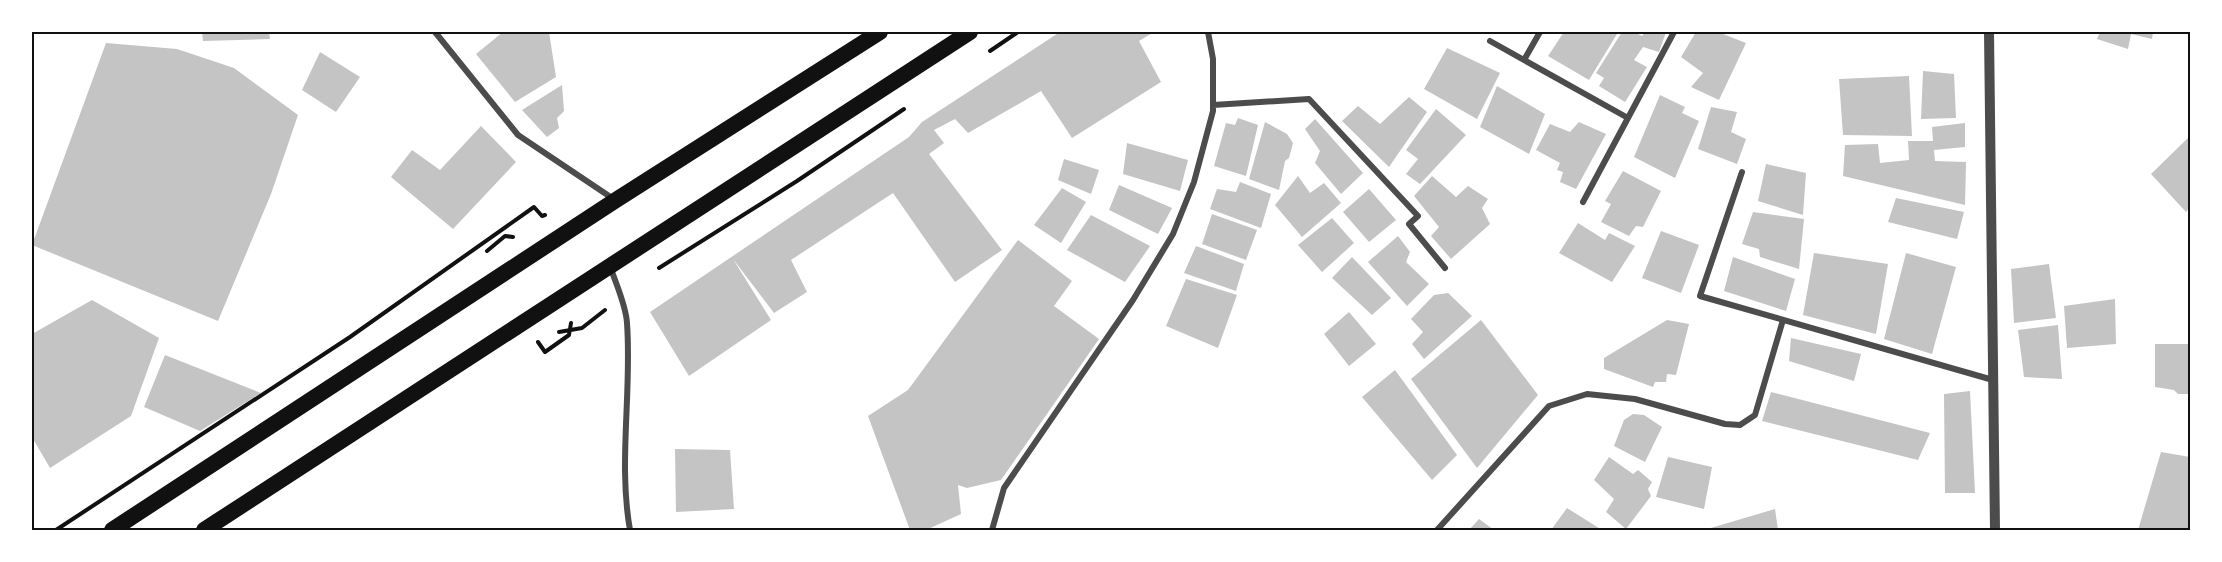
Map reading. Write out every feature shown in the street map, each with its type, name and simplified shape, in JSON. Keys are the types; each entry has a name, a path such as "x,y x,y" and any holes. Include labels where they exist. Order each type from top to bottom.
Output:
{"highway":[{"path":"112,531 616,200 880,32"},
{"path":"204,531 970,32"}],"street":[{"path":"435,32 518,135 616,200"},
{"path":"992,531 1004,488 1133,300 1173,234 1194,182 1213,105 1213,59 1208,32"},
{"path":"1524,60 1540,32"},
{"path":"1583,202 1674,32"},
{"path":"1989,32 1995,531"},
{"path":"1490,41 1628,118"},
{"path":"1213,105 1309,99 1418,216 1409,224 1445,268"},
{"path":"1742,172 1700,296 1993,380"},
{"path":"610,266 627,321 628,399 625,503 630,531"},
{"path":"1437,531 1549,406 1587,394 1635,399 1740,426 1755,415 1783,320"}],"path":[{"path":"56,531 350,337 534,207 542,216 551,211"}],"building":[{"path":"202,32 269,32 270,39 203,41"},
{"path":"503,32 549,32 556,77 515,102 476,54"},
{"path":"1060,32 1154,32 1139,41 1161,82 1072,138 1041,91 968,133 955,119 934,130 944,143 929,154 1002,250 955,282 893,193 791,260 807,292 774,313 733,259 771,320 689,376 650,312 909,137 922,122"},
{"path":"1564,32 1612,32 1617,34 1589,80 1548,56"},
{"path":"1622,32 1634,32 1642,36 1645,32 1666,32 1659,52 1643,47 1634,60 1647,67 1625,102 1599,86 1604,78 1596,73"},
{"path":"1696,32 1723,34 1746,43 1719,100 1691,87 1703,73 1681,57"},
{"path":"2100,32 2153,32 2152,39 2131,34 2128,49 2097,39"},
{"path":"106,43 177,49 234,68 298,115 271,194 218,321 32,245"},
{"path":"1447,48 1500,73 1477,119 1424,89"},
{"path":"320,52 360,77 336,112 302,90"},
{"path":"1923,71 1954,74 1956,118 1921,119"},
{"path":"1909,76 1912,136 1843,135 1839,79"},
{"path":"562,85 564,111 557,118 559,128 547,137 522,110"},
{"path":"1497,86 1545,114 1529,154 1480,127"},
{"path":"1660,95 1685,107 1682,113 1699,121 1675,178 1634,157"},
{"path":"1409,97 1427,112 1389,167 1342,121 1358,106 1380,124"},
{"path":"1711,107 1737,112 1731,132 1746,139 1737,164 1698,149"},
{"path":"1436,109 1466,135 1420,184 1406,174 1418,159 1406,150"},
{"path":"1238,118 1258,125 1246,176 1214,166 1226,123 1235,125"},
{"path":"1315,119 1363,173 1341,194 1315,163 1320,151 1305,129"},
{"path":"1265,122 1287,134 1293,143 1289,158 1285,161 1279,190 1249,179"},
{"path":"1579,122 1606,134 1576,189 1560,182 1563,172 1557,170 1560,163 1536,150 1550,124 1570,132"},
{"path":"1965,123 1965,147 1934,150 1935,161 1966,162 1965,205 1843,176 1845,145 1878,144 1880,163 1909,160 1908,141 1933,141 1932,127"},
{"path":"481,126 516,162 453,229 391,177 412,150 440,170"},
{"path":"2190,136 2190,207 2186,212 2151,174"},
{"path":"1127,143 1188,160 1180,191 1123,174"},
{"path":"1064,159 1099,170 1091,194 1058,180"},
{"path":"1766,164 1806,173 1803,215 1758,201"},
{"path":"1623,171 1661,191 1643,227 1636,226 1629,236 1601,222 1611,204 1605,201"},
{"path":"1298,176 1310,193 1324,183 1341,203 1302,237 1275,205"},
{"path":"1432,176 1456,197 1468,186 1488,199 1482,208 1490,224 1451,259 1431,236 1439,227 1414,196"},
{"path":"1240,182 1271,194 1261,228 1210,209 1217,189 1236,192"},
{"path":"1119,185 1172,208 1158,234 1109,210"},
{"path":"1062,188 1086,202 1061,243 1034,225"},
{"path":"1369,189 1396,220 1369,242 1343,212"},
{"path":"1896,198 1964,212 1957,239 1888,222"},
{"path":"1753,212 1804,219 1799,269 1760,257 1759,249 1742,244"},
{"path":"1212,214 1257,230 1246,260 1202,244"},
{"path":"1091,215 1150,246 1125,282 1067,250"},
{"path":"1332,218 1354,243 1322,272 1298,245"},
{"path":"1578,223 1605,240 1609,233 1635,246 1612,282 1559,253"},
{"path":"1661,231 1699,245 1681,293 1642,278"},
{"path":"1398,236 1410,252 1406,262 1429,284 1407,306 1368,262"},
{"path":"1018,240 1072,281 1054,306 1099,339 1001,480 967,488 958,485 961,514 926,530 910,530 868,416 908,390"},
{"path":"1196,246 1244,264 1236,291 1184,273"},
{"path":"1814,253 1888,264 1876,334 1803,315"},
{"path":"1906,253 1956,267 1932,354 1884,339"},
{"path":"1352,257 1391,298 1372,315 1332,278"},
{"path":"1733,257 1795,279 1786,311 1724,291"},
{"path":"2049,264 2056,318 2014,323 2011,269"},
{"path":"1186,279 1237,295 1218,348 1166,326"},
{"path":"1448,293 1472,316 1424,359 1412,344 1423,332 1411,319 1434,295"},
{"path":"2115,299 2116,344 2067,348 2064,306"},
{"path":"92,300 159,338 131,416 50,468 32,437 32,334"},
{"path":"1349,312 1376,344 1349,366 1324,334"},
{"path":"1481,320 1538,395 1477,468 1411,379"},
{"path":"1667,320 1689,324 1676,375 1667,374 1666,382 1655,382 1653,387 1604,369 1604,358"},
{"path":"2058,325 2062,379 2024,377 2018,330"},
{"path":"1791,338 1861,354 1854,381 1789,361"},
{"path":"2155,344 2190,344 2190,394 2178,394 2174,390 2155,387"},
{"path":"165,355 261,393 200,431 144,407"},
{"path":"1395,370 1457,455 1432,480 1362,397"},
{"path":"1970,391 1975,493 1945,493 1944,394"},
{"path":"1771,392 1930,433 1918,460 1762,421"},
{"path":"1633,414 1644,415 1662,427 1645,462 1614,446 1624,420"},
{"path":"675,449 730,450 734,509 676,512"},
{"path":"2161,452 2190,457 2190,530 2138,530"},
{"path":"1609,457 1633,474 1638,470 1652,482 1648,489 1651,496 1626,529 1606,512 1614,499 1594,480"},
{"path":"1668,457 1712,467 1704,509 1656,497"},
{"path":"1567,508 1602,530 1551,530"},
{"path":"1775,509 1778,530 1704,530"},
{"path":"1479,519 1494,530 1469,530"}]}
